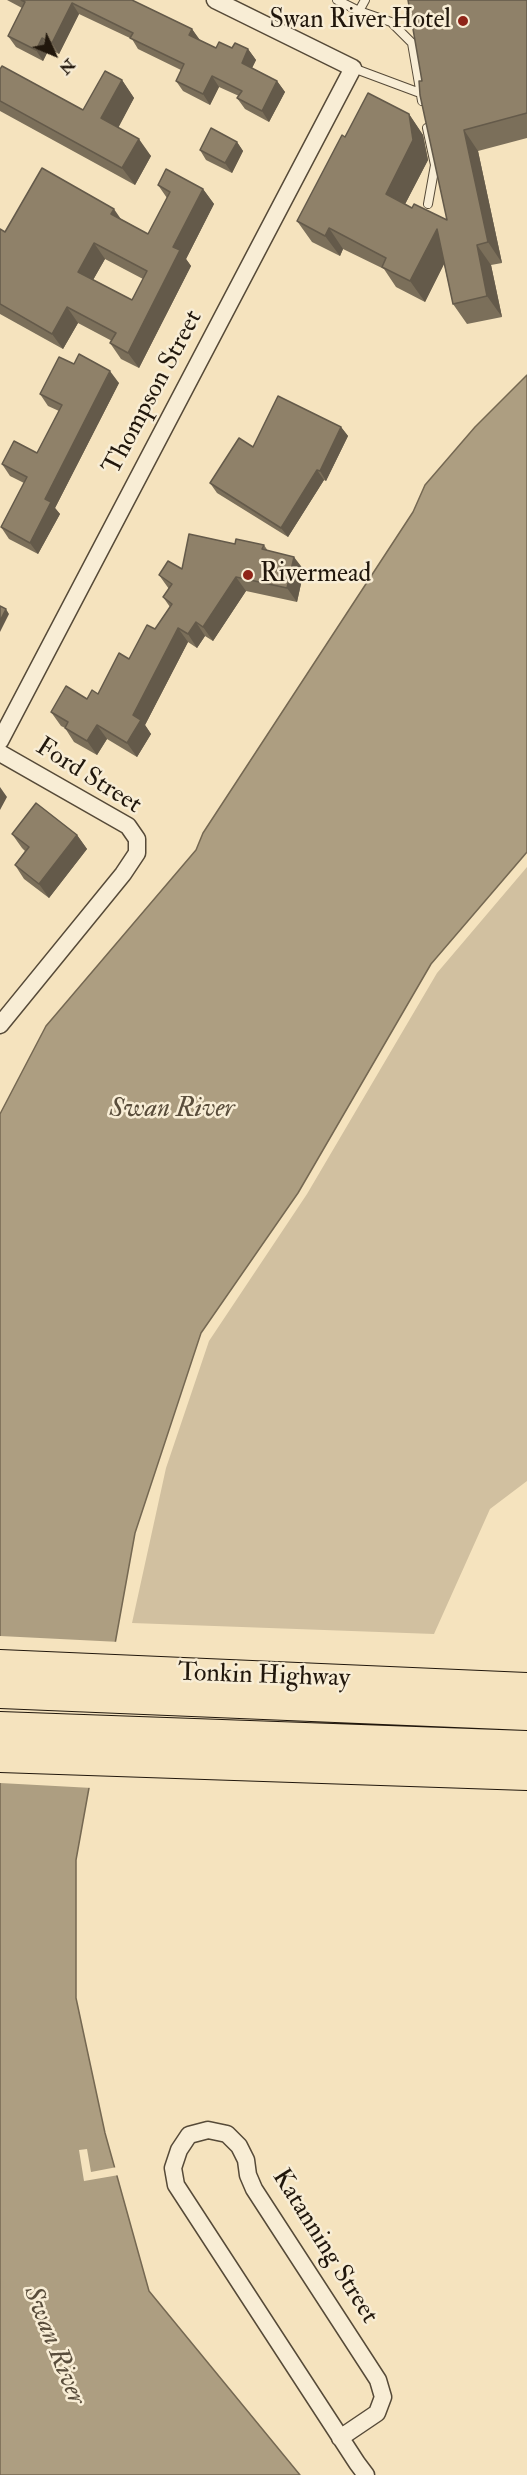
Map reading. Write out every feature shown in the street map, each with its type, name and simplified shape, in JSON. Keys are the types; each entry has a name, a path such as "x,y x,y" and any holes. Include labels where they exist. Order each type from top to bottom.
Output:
{"highway":[{"name":"Tonkin Highway","path":"0,1665 527,1688"},
{"name":"Tonkin Highway","path":"0,1693 527,1714"},
{"path":"0,1727 527,1746"},
{"path":"0,1757 527,1775"}],"street":[{"path":"215,0 353,68"},
{"name":"Thompson Street","path":"0,741 353,68"},
{"name":"Ford Street","path":"0,753 129,826 137,839 137,853 123,874 0,1025"},
{"name":"Katanning Street","path":"340,2438 377,2413 383,2397 378,2380 254,2189 248,2175 246,2160 239,2146 226,2134 208,2130 189,2135 179,2150 173,2168 176,2185 340,2438 366,2475"}],"lane":[{"path":"337,0 359,12 391,22 412,43 435,165 428,204"},
{"path":"359,12 365,0"},
{"path":"353,68 420,93"}],"shaded area":[{"path":"527,867 527,1481 490,1509 434,1634 132,1623 166,1468 209,1341 307,1194 437,973"}],"water":[{"name":"Swan River","path":"527,375 527,852 431,964 298,1193 201,1333 135,1533 76,1860 76,1998 105,2133 149,2291 300,2475 0,2475 0,1114 46,1026 196,850 203,833 413,512 425,485 475,427"}],"pier":[{"path":"0,1636 120,1642 92,1788 0,1783"},
{"path":"87,2149 91,2172 117,2167 119,2175 84,2181 79,2150"}],"building":[{"path":"21,0 132,0 192,29 189,35 216,48 219,42 232,48 235,43 248,49 242,63 277,81 262,111 237,98 242,91 212,76 203,94 176,81 184,64 130,38 133,33 72,3 52,43 42,38 36,50 8,36 25,2"},
{"path":"408,0 527,0 527,113 464,130 488,242 477,245 487,296 453,304 437,229 410,281 382,267 386,258 329,228 325,236 297,221 342,135 345,137 368,93 409,114 413,140 386,194 412,208 414,204 447,220 420,95 419,81 422,81"},
{"path":"2,66 83,110 105,71 122,80 101,118 139,139 122,168 0,101 0,69"},
{"path":"211,128 237,142 225,163 200,150"},
{"path":"42,168 114,209 111,214 148,234 170,192 158,185 166,169 203,189 173,247 180,250 128,353 110,343 116,333 67,307 52,334 0,304 0,229 5,232","holes":["94,243 147,271 132,300 78,272"]},
{"path":"79,354 110,371 45,499 51,502 30,543 1,527 27,477 2,464 14,441 37,453 62,405 40,394 59,357 74,364"},
{"path":"278,396 341,427 320,471 317,470 281,528 210,483 239,438 253,447"},
{"path":"189,534 235,544 236,539 264,545 262,549 294,557 287,588 236,577 203,627 196,622 188,634 178,628 133,715 141,720 127,743 97,725 87,741 65,728 68,722 51,712 66,686 87,699 92,690 98,694 119,653 129,659 147,625 155,629 172,604 163,597 172,584 159,575 168,561 182,569"},
{"path":"0,606 6,609 0,621"},
{"path":"36,803 77,835 39,884 15,865 29,847 12,834"}],"place":[{"name":"Swan River Hotel","path":"463,21"},
{"name":"Rivermead","path":"248,575"}]}
